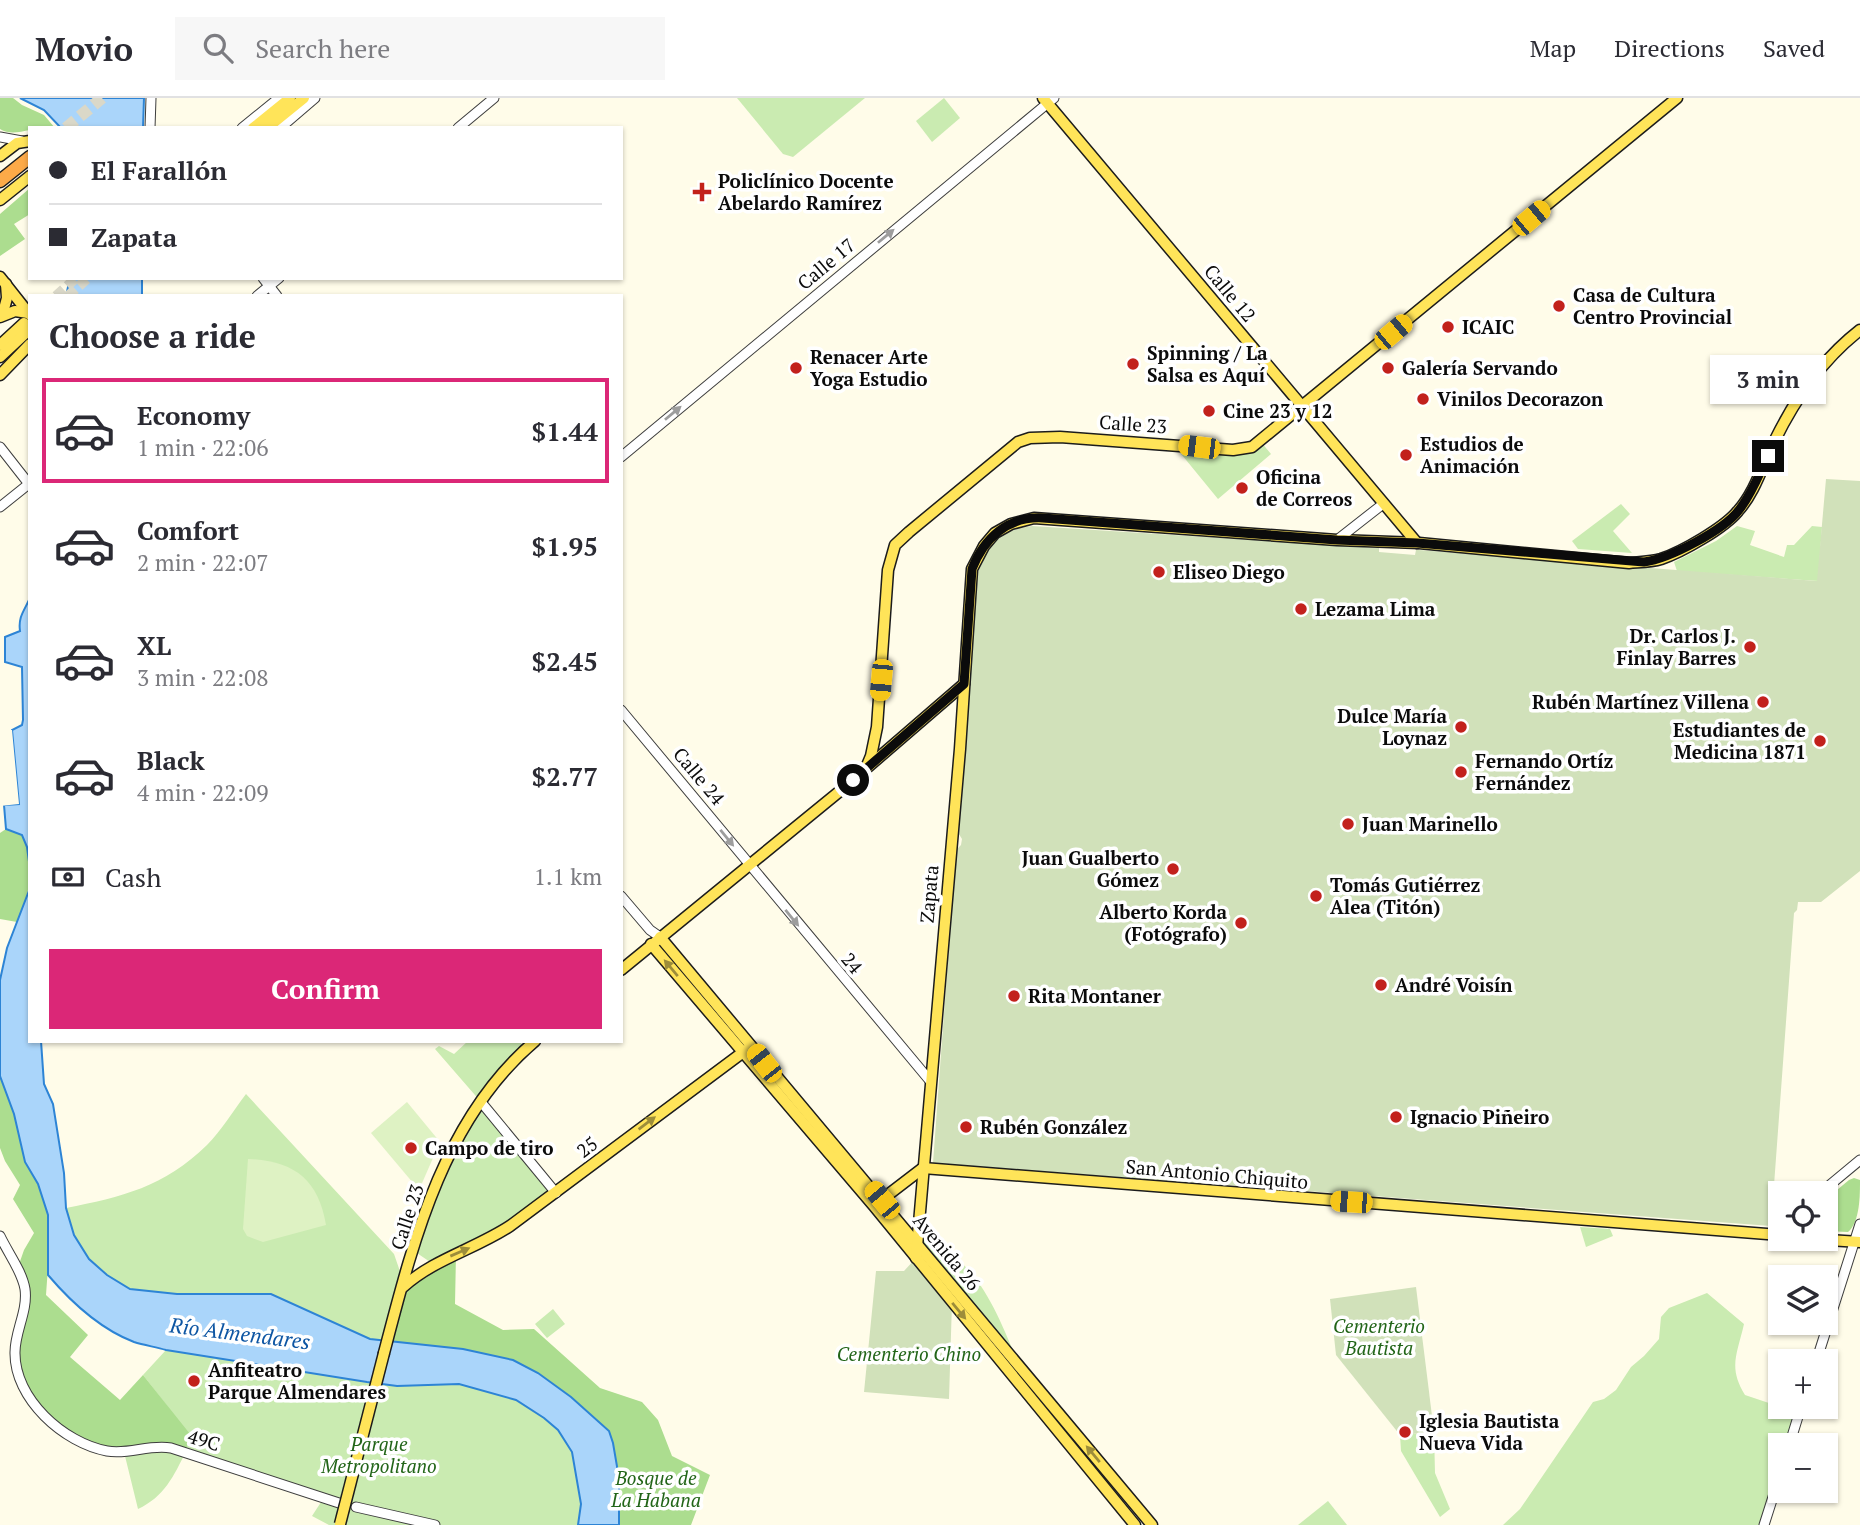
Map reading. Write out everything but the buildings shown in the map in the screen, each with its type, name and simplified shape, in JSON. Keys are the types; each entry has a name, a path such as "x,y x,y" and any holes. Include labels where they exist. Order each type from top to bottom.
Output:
{"highway":[{"path":"0,171 28,147"},
{"path":"0,181 28,147"}],"main road":[{"path":"255,126 290,98"},
{"path":"269,126 304,98"},
{"name":"Calle 23","path":"866,768 877,727 888,570 895,545 909,532 1018,442 1030,438 1239,450 1261,442 1677,98"},
{"name":"Calle 12","path":"1048,100 1417,543"},
{"path":"2,151 28,147"},
{"path":"0,200 28,178"},
{"path":"3,281 28,320"},
{"path":"1,313 7,298 3,281"},
{"path":"1,313 14,295"},
{"path":"1,313 15,311 28,320"},
{"path":"0,345 28,320"},
{"path":"0,357 28,320"},
{"name":"Zapata","path":"916,1258 972,569 977,556 993,535 1011,524 1034,517 1337,540 1417,543 1629,562 1650,561 1669,556 1737,514 1752,491 1782,428 1811,383 1828,360 1860,330"},
{"path":"0,375 28,346"},
{"path":"1400,525 1400,542"},
{"path":"623,968 840,791 964,684"},
{"path":"656,941 689,989 722,1029 747,1050"},
{"name":"Avenida 26","path":"656,941 709,997 747,1050 878,1203 916,1242 1152,1525"},
{"path":"689,989 709,997"},
{"name":"Calle 23","path":"340,1524 396,1307 434,1187 450,1152 481,1102 505,1071 533,1043"},
{"name":"25","path":"403,1287 431,1265 499,1233 747,1050"},
{"path":"878,1203 923,1168"},
{"name":"San Antonio Chiquito","path":"923,1168 1768,1234"},
{"name":"Avenida 26","path":"878,1203 916,1258 1135,1525"},
{"path":"1838,1241 1858,1242"}],"street":[{"path":"244,126 279,98"},
{"path":"282,126 315,98"},
{"path":"460,126 494,98"},
{"path":"150,126 152,100"},
{"name":"Calle 17","path":"623,455 1048,100"},
{"path":"0,137 28,147"},
{"path":"0,447 28,481"},
{"path":"12,497 17,483 13,463"},
{"path":"0,507 28,485"},
{"path":"1337,540 1383,504"},
{"name":"Calle 24","path":"623,712 749,865"},
{"name":"24","path":"749,865 930,1082"},
{"path":"623,898 656,941"},
{"path":"481,1102 556,1193"},
{"path":"1835,1181 1860,1160"},
{"path":"1848,1170 1859,1174"},
{"path":"1820,1349 1834,1301 1858,1242 1860,1224"},
{"name":"49C","path":"0,1236 25,1290 15,1350 22,1382 37,1408 60,1427 97,1448 118,1452 147,1447 171,1448 338,1503"},
{"path":"1764,1525 1771,1503"},
{"path":"356,1507 435,1525"}],"green space":[{"path":"0,98 13,98 44,115 53,126 28,126 28,130 15,132 0,129"},
{"path":"737,98 865,98 793,157 783,154"},
{"path":"944,98 960,118 932,142 916,121"},
{"path":"28,190 28,215 14,224 25,239 0,256 0,214"},
{"path":"1261,442 1271,454 1218,499 1173,444 1213,449"},
{"path":"1826,479 1860,481 1860,871 1821,902 1798,902 1794,913 1774,1181 1768,1181 1768,1226 933,1163 956,850 962,839 957,831 978,572 986,553 1004,535 1032,526 1379,548 1379,552 1415,555 1416,550 1419,550 1817,581"},
{"path":"1621,504 1630,514 1613,531 1632,553 1578,549 1572,541"},
{"path":"1737,526 1755,531 1750,545 1784,557 1787,545 1794,545 1812,526 1822,527 1818,581 1677,571 1674,562 1716,541"},
{"path":"6,829 22,835 28,853 28,890 17,922 0,919 0,833"},
{"path":"466,1043 521,1043 526,1049 481,1102 435,1049 439,1046 454,1054"},
{"path":"0,1076 14,1114 25,1162 38,1184 48,1215 46,1295 88,1335 70,1357 120,1400 143,1375 190,1434 186,1451 130,1451 87,1444 37,1408 15,1358 25,1303 17,1270 34,1233 13,1199 20,1185 0,1148"},
{"path":"246,1094 394,1254 404,1283 396,1307 393,1343 370,1339 271,1294 177,1294 130,1289 107,1275 89,1259 74,1235 66,1208 124,1194 175,1171 212,1139"},
{"name":"Campo de tiro","path":"407,1102 440,1142 419,1190 371,1133"},
{"path":"481,1102 556,1193 510,1226 433,1264 414,1251 428,1202"},
{"path":"248,1159 278,1164 301,1176 317,1196 326,1225 263,1242 247,1236 243,1229"},
{"path":"1849,1180 1860,1180 1857,1215 1848,1232 1838,1232 1838,1189"},
{"path":"1580,1227 1610,1229 1613,1236 1586,1247"},
{"path":"917,1233 951,1253 976,1280 993,1307 1019,1365 916,1242"},
{"name":"Bosque de La Habana","path":"456,1254 455,1304 503,1330 534,1329 600,1388 642,1402 658,1420 672,1456 710,1475 691,1525 619,1525 619,1478 585,1411 538,1373 513,1360 463,1349 393,1343 396,1307 403,1287"},
{"name":"Cementerio Chino","path":"916,1258 952,1302 949,1399 864,1392 876,1271 904,1271"},
{"name":"Cementerio Bautista","path":"1416,1287 1434,1432 1400,1435 1336,1355 1330,1299"},
{"path":"1707,1293 1744,1324 1735,1368 1745,1395 1768,1403 1768,1419 1797,1419 1793,1433 1768,1433 1768,1503 1771,1503 1764,1525 1503,1525 1520,1509 1593,1402 1604,1399 1616,1390 1631,1367 1659,1339 1661,1317 1669,1308"},
{"path":"553,1309 565,1324 547,1338 535,1324"},
{"name":"Parque Metropolitano","path":"166,1350 397,1386 459,1384 516,1400 558,1430 572,1452 581,1504 578,1525 329,1525 312,1516 323,1499 186,1451 161,1492 138,1509 124,1452 168,1407 143,1375"},
{"path":"1434,1432 1435,1473 1450,1509 1440,1517 1401,1451 1400,1435"},
{"path":"1328,1501 1347,1525 1298,1525"}],"water":[{"path":"20,98 144,98 143,126 59,126 44,110"},
{"path":"70,280 142,280 142,294 66,294"},
{"path":"28,602 28,854 22,835 6,829 4,805 19,804 12,730 22,725 23,720 22,667 5,662 5,637 20,631 21,618"},
{"name":"Río Almendares","path":"28,893 28,1043 41,1043 44,1084 53,1104 64,1173 66,1208 74,1235 89,1259 107,1275 130,1289 177,1294 271,1294 370,1339 463,1349 513,1360 538,1373 571,1397 609,1431 619,1478 619,1525 578,1525 581,1504 572,1452 558,1430 516,1400 459,1384 397,1386 166,1350 134,1342 109,1330 76,1305 48,1275 48,1215 38,1184 25,1162 14,1114 0,1076 0,980 7,948"}],"pier":[{"path":"8,730 12,730 19,804 0,806 3,802 15,801"}],"tunnel":[{"path":"68,126 102,98"},
{"path":"58,294 74,280"},
{"path":"70,294 86,280"}],"place":[{"name":"Policlínico Docente Abelardo Ramírez","path":"702,192"},
{"name":"Casa de Cultura Centro Provincial","path":"1559,306"},
{"name":"ICAIC","path":"1448,327"},
{"name":"Spinning / La Salsa es Aquí","path":"1133,364"},
{"name":"Renacer Arte Yoga Estudio","path":"796,368"},
{"name":"Galería Servando","path":"1388,368"},
{"name":"Vinilos Decorazon","path":"1423,399"},
{"name":"Cine 23 y 12","path":"1209,411"},
{"name":"Estudios de Animación","path":"1406,455"},
{"name":"Oficina de Correos","path":"1242,488"},
{"name":"Eliseo Diego","path":"1159,572"},
{"name":"Lezama Lima","path":"1301,609"},
{"name":"Dr. Carlos J. Finlay Barres","path":"1750,647"},
{"name":"Rubén Martínez Villena","path":"1763,702"},
{"name":"Dulce María Loynaz","path":"1461,727"},
{"name":"Estudiantes de Medicina 1871","path":"1820,741"},
{"name":"Fernando Ortíz Fernández","path":"1461,772"},
{"name":"Juan Marinello","path":"1348,824"},
{"name":"Juan Gualberto Gómez","path":"1173,869"},
{"name":"Tomás Gutiérrez Alea (Titón)","path":"1316,896"},
{"name":"Alberto Korda (Fotógrafo)","path":"1241,923"},
{"name":"André Voisín","path":"1381,985"},
{"name":"Rita Montaner","path":"1014,996"},
{"name":"Ignacio Piñeiro","path":"1396,1117"},
{"name":"Rubén González","path":"966,1127"},
{"name":"Campo de tiro","path":"411,1148"},
{"name":"Anfiteatro Parque Almendares","path":"194,1381"},
{"name":"Iglesia Bautista Nueva Vida","path":"1405,1432"}],"route":[{"path":"853,780 964,684 972,569 990,537 1011,524 1034,517 1337,540 1417,543 1644,562 1669,556 1737,514 1752,491 1768,456"}]}
